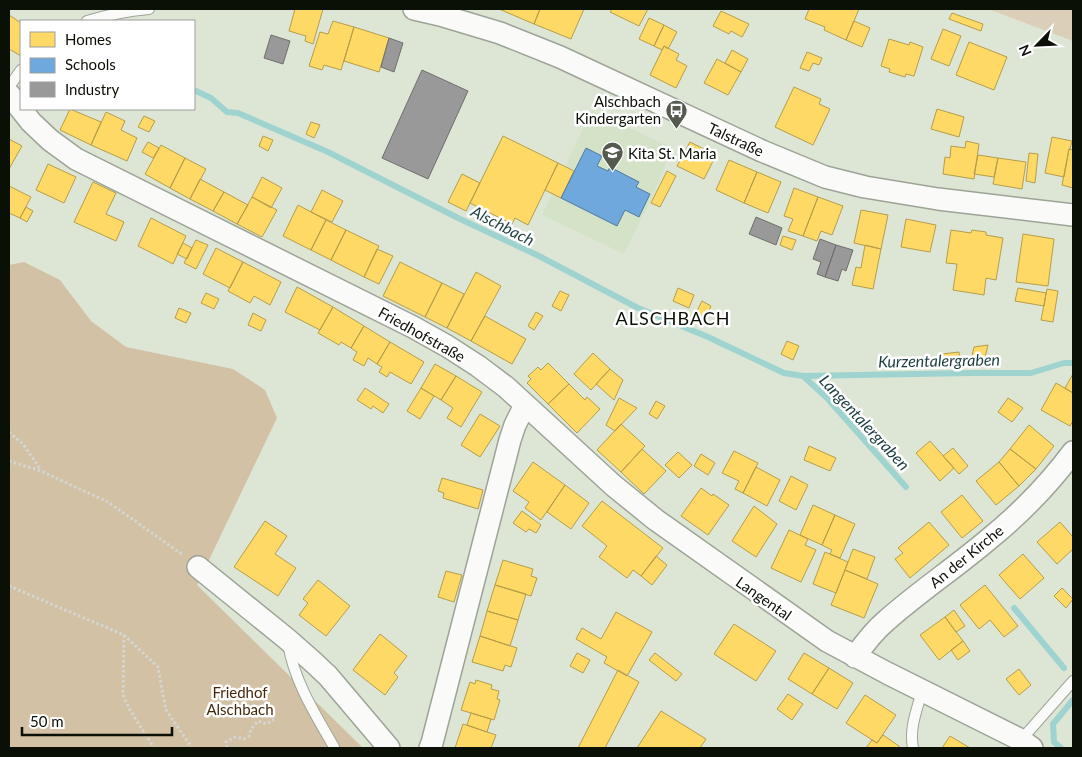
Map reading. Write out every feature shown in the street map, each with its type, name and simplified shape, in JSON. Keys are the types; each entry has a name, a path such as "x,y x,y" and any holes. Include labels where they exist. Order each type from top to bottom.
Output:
{"street":[{"name":"Talstraße","path":"414,9 500,33 560,57 762,151 825,177 865,187 938,199 1073,215"},
{"name":"Friedhofstraße","path":"9,94 20,108"},
{"name":"Friedhofstraße","path":"22,110 50,140 76,159 448,346 506,387 525,404"},
{"name":"Langental","path":"525,404 614,486 656,520 819,636 854,657 1026,744"},
{"path":"430,748 510,440 515,424 525,404"},
{"name":"An der Kirche","path":"854,657 886,620 990,538 1029,503 1073,452"},
{"path":"198,566 287,639 328,676 389,748"}],"lane":[{"path":"91,20 130,11 149,9"},
{"path":"9,87 20,71"},
{"path":"287,639 291,660 304,694 334,748"},
{"path":"1026,744 1073,681"},
{"path":"913,748 912,725 922,691"}],"path":[{"path":"9,432 23,444 41,471"},
{"path":"9,461 41,471 108,502 198,566"},
{"path":"9,586 124,635 158,667 166,710 192,748"},
{"path":"124,635 123,696 154,748"},
{"path":"227,748 226,742 235,738 244,739 249,736 251,729 258,721 266,724 275,719"}],"shaded area":[{"path":"988,9 1073,9 1073,41"},
{"name":"Kita St. Maria","path":"592,110 672,148 653,196 624,254 542,215"}],"green space":[{"name":"Friedhof Alschbach","path":"24,262 60,280 91,321 126,347 233,369 265,390 277,418 197,585 363,748 9,748 9,265"}],"building: Homes":[{"path":"295,9 323,9 313,44 305,41 306,36 289,31"},
{"path":"499,9 540,9 534,24"},
{"path":"540,9 584,9 571,39 534,24"},
{"path":"612,9 648,9 639,26 610,12"},
{"path":"809,9 859,9 846,40 824,30 825,27 805,19"},
{"path":"721,11 749,24 742,37 731,31 729,34 713,26"},
{"path":"952,13 983,24 981,31 949,19"},
{"path":"9,15 20,22 20,55 9,49"},
{"path":"649,18 664,25 654,46 639,39"},
{"path":"333,21 354,27 341,70 324,65 322,70 309,66 320,32 328,34"},
{"path":"854,21 870,28 862,47 846,40"},
{"path":"664,25 677,32 668,49 664,46 662,50 654,46"},
{"path":"354,27 389,38 379,72 344,61"},
{"path":"943,29 961,36 949,66 931,59"},
{"path":"889,39 909,45 910,42 923,47 914,76 906,74 905,77 889,72 890,69 881,66"},
{"path":"969,42 1007,57 994,90 956,75"},
{"path":"664,46 679,54 676,60 687,66 676,88 650,75"},
{"path":"732,50 748,59 741,72 725,63"},
{"path":"807,52 822,58 819,65 813,63 809,71 800,68"},
{"path":"717,59 741,72 728,95 704,83"},
{"path":"794,87 821,99 819,104 830,109 813,145 775,127"},
{"path":"937,109 964,117 959,137 931,129"},
{"path":"70,110 101,122 91,145 60,130"},
{"path":"106,112 125,121 121,130 137,138 127,161 91,145"},
{"path":"144,116 155,121 149,132 138,127"},
{"path":"311,122 320,125 314,138 306,134"},
{"path":"263,136 273,140 268,151 259,146"},
{"path":"503,136 558,163 528,225 515,218 512,224 470,203"},
{"path":"1052,137 1072,141 1064,177 1045,173"},
{"path":"9,139 22,146 9,169"},
{"path":"966,141 979,144 974,179 943,174 945,157 950,158 951,146 965,148"},
{"path":"148,142 159,148 153,158 142,152"},
{"path":"690,142 716,155 704,179 677,166"},
{"path":"161,145 185,158 170,188 145,174"},
{"path":"1069,149 1073,150 1073,188 1062,185"},
{"path":"1029,153 1038,154 1035,183 1026,181"},
{"path":"978,155 998,158 994,177 974,174"},
{"path":"185,158 206,169 190,199 170,188"},
{"path":"998,158 1026,162 1022,189 993,184"},
{"path":"729,160 757,172 744,203 716,190"},
{"path":"558,163 574,171 561,198 545,190"},
{"path":"48,164 76,177 64,203 36,190"},
{"path":"667,171 676,176 660,207 651,203"},
{"path":"757,172 781,182 768,213 744,203"},
{"path":"462,174 480,183 466,211 448,202"},
{"path":"262,177 282,188 271,208 252,197"},
{"path":"200,179 224,192 213,211 190,199"},
{"path":"93,182 116,193 106,214 124,222 116,241 74,222"},
{"path":"9,186 31,197 20,218 9,213"},
{"path":"794,188 818,197 803,236 788,231 793,219 784,216"},
{"path":"322,190 343,201 332,222 311,212"},
{"path":"224,192 248,205 237,224 213,211"},
{"path":"252,197 277,210 262,237 237,224"},
{"path":"818,197 843,206 832,235 821,231 817,241 803,236"},
{"path":"298,205 326,220 311,250 283,236"},
{"path":"26,207 33,211 27,222 20,218"},
{"path":"861,210 888,215 881,249 854,243"},
{"path":"151,218 186,236 173,264 138,246"},
{"path":"906,219 936,225 930,252 901,247"},
{"path":"326,220 346,230 331,260 311,250"},
{"path":"346,230 379,246 364,277 331,260"},
{"path":"951,230 971,233 972,230 986,232 986,235 1003,238 996,280 986,278 984,295 953,290 957,264 946,263"},
{"path":"1023,234 1054,239 1048,286 1016,282"},
{"path":"783,236 796,240 792,250 780,245"},
{"path":"196,240 208,245 196,269 184,263"},
{"path":"183,243 192,248 187,259 177,254"},
{"path":"865,245 881,249 873,289 852,285 856,267 861,268"},
{"path":"216,248 243,262 230,288 203,274"},
{"path":"377,249 393,256 379,284 364,277"},
{"path":"243,262 281,282 270,305 254,296 250,303 228,291"},
{"path":"400,262 442,283 425,317 383,296"},
{"path":"476,272 501,286 471,341 447,328"},
{"path":"442,283 464,294 447,328 425,317"},
{"path":"297,287 333,307 320,330 285,312"},
{"path":"678,288 694,295 689,308 673,301"},
{"path":"1018,288 1046,293 1044,306 1015,301"},
{"path":"1047,289 1058,291 1053,322 1041,320"},
{"path":"560,291 569,295 561,311 552,306"},
{"path":"206,293 219,299 214,309 201,303"},
{"path":"702,301 711,306 706,318 696,313"},
{"path":"333,307 364,326 351,348 341,342 339,345 318,333"},
{"path":"179,308 191,313 186,323 175,318"},
{"path":"536,312 543,316 534,330 528,326"},
{"path":"253,313 266,320 261,331 248,325"},
{"path":"485,316 526,339 512,364 471,341"},
{"path":"364,326 390,342 377,364 368,358 364,366 353,360 357,352 351,348"},
{"path":"787,341 799,346 793,360 781,354"},
{"path":"390,342 424,362 411,384 390,372 387,377 379,372 382,367 377,364"},
{"path":"988,345 983,366 970,364 974,347"},
{"path":"959,352 960,365 943,367 942,354"},
{"path":"593,353 610,369 591,390 574,374"},
{"path":"548,363 569,384 548,404 527,383 531,379 528,376 538,367 541,370"},
{"path":"435,364 456,376 441,400 421,388"},
{"path":"610,369 623,380 614,400 596,384"},
{"path":"1073,374 1073,393 1065,388"},
{"path":"456,376 482,392 461,427 447,418 453,408 441,400"},
{"path":"1056,383 1073,393 1073,421 1070,426 1041,410"},
{"path":"569,384 585,400 587,397 600,409 577,433 548,404"},
{"path":"365,388 389,404 383,413 373,406 371,409 357,400"},
{"path":"421,388 434,396 420,419 407,411"},
{"path":"619,398 637,408 615,431 606,425"},
{"path":"1008,398 1023,408 1012,422 998,412"},
{"path":"656,401 665,406 657,419 649,414"},
{"path":"480,414 500,426 480,457 461,445"},
{"path":"621,424 645,446 621,472 597,450"},
{"path":"1029,425 1054,446 1036,469 1010,449"},
{"path":"930,441 954,468 940,481 916,453"},
{"path":"809,446 836,458 830,471 804,460"},
{"path":"953,448 968,466 959,474 943,456"},
{"path":"642,449 666,471 644,494 621,472"},
{"path":"1010,449 1036,469 1019,486 999,462"},
{"path":"734,451 758,463 743,493 735,489 739,481 722,473"},
{"path":"678,452 692,465 679,478 665,465"},
{"path":"701,454 715,463 708,475 694,466"},
{"path":"533,462 565,485 541,520 525,508 529,502 513,491"},
{"path":"999,462 1019,486 996,505 976,481"},
{"path":"756,467 780,480 767,506 743,493"},
{"path":"791,476 808,485 796,510 779,501"},
{"path":"442,478 483,490 478,509 443,498 444,493 438,491"},
{"path":"565,485 589,503 571,529 547,512"},
{"path":"701,488 729,505 708,535 681,516"},
{"path":"962,495 983,521 962,538 941,512"},
{"path":"602,501 663,548 641,576 633,570 627,578 599,557 607,546 582,526"},
{"path":"813,505 835,515 822,545 800,535"},
{"path":"754,506 777,524 756,557 732,541"},
{"path":"522,511 541,525 536,533 529,529 526,532 513,523"},
{"path":"835,515 855,524 840,558 830,554 832,550 822,545"},
{"path":"265,521 287,536 275,554 296,568 278,596 234,567"},
{"path":"929,522 949,545 910,578 895,559 903,553 898,548"},
{"path":"1060,522 1073,537 1073,549 1057,564 1037,542"},
{"path":"789,530 808,539 805,545 816,550 801,582 771,568"},
{"path":"853,549 875,557 867,579 845,570"},
{"path":"825,552 848,562 836,593 813,584"},
{"path":"1023,554 1044,578 1020,599 999,575"},
{"path":"656,556 667,565 652,585 641,576"},
{"path":"503,560 533,569 531,576 537,578 531,596 495,585"},
{"path":"845,570 878,584 864,618 831,605"},
{"path":"446,571 462,575 454,602 438,597"},
{"path":"318,580 350,606 326,636 299,615 308,603 303,599"},
{"path":"495,585 526,594 518,620 487,611"},
{"path":"985,585 1018,626 1004,637 990,620 979,629 960,605"},
{"path":"1062,588 1073,599 1066,608 1054,596"},
{"path":"954,610 965,626 956,632 945,617"},
{"path":"487,611 518,620 510,646 480,636"},
{"path":"616,612 652,632 627,676 604,663 607,657 576,639 582,628 601,639"},
{"path":"945,617 963,641 939,660 920,635"},
{"path":"734,624 776,651 756,681 714,654"},
{"path":"380,634 407,656 394,673 398,677 385,695 353,670"},
{"path":"480,636 517,648 511,667 505,665 503,671 472,662"},
{"path":"963,641 970,651 958,660 951,650"},
{"path":"577,653 590,660 583,673 570,666"},
{"path":"655,653 682,674 676,681 649,660"},
{"path":"804,653 829,668 812,694 788,679"},
{"path":"829,668 853,683 837,709 812,694"},
{"path":"1019,669 1031,685 1019,695 1006,679"},
{"path":"618,670 639,682 605,748 578,748"},
{"path":"476,680 492,685 491,689 499,691 497,699 500,700 494,720 461,710 470,682 475,684"},
{"path":"788,694 803,704 792,720 777,709"},
{"path":"865,695 896,715 877,743 846,723"},
{"path":"661,711 706,739 700,748 637,748"},
{"path":"471,713 491,719 487,732 467,725"},
{"path":"463,724 496,735 491,748 455,748"},
{"path":"883,735 900,748 866,748 872,740 877,743"},
{"path":"950,736 970,748 942,748"}],"building: Schools":[{"path":"586,148 602,156 597,166 608,171 610,167 639,182 636,187 650,194 639,217 625,210 617,226 561,198"}],"building: Industry":[{"path":"271,35 290,41 283,64 264,58"},
{"path":"389,38 403,43 394,72 381,67"},
{"path":"422,70 468,91 428,179 382,158"},
{"path":"756,217 782,228 776,245 749,234"},
{"path":"820,239 836,245 825,277 817,274 821,262 813,259"},
{"path":"836,245 853,250 846,271 842,269 838,281 825,277"}],"waterway":[{"name":"Alschbach","path":"195,90 211,98 227,112 238,113 328,152 458,218 539,256 638,308 708,337 784,373 803,376 1031,373 1064,363 1073,363"},
{"name":"Langentalergraben","path":"803,376 827,398 906,487"},
{"name":"Langentalergraben","path":"1014,608 1064,668"},
{"name":"Langentalergraben","path":"1061,748 1054,742 1053,724 1073,700"}],"place":[{"name":"Alschbach Kindergarten","path":"677,129"},
{"name":"Kita St. Maria","path":"612,172"}],"district":[{"name":"ALSCHBACH","path":"673,318"}],"water label":[{"name":"Kurzentalergraben","path":"939,360"}]}
